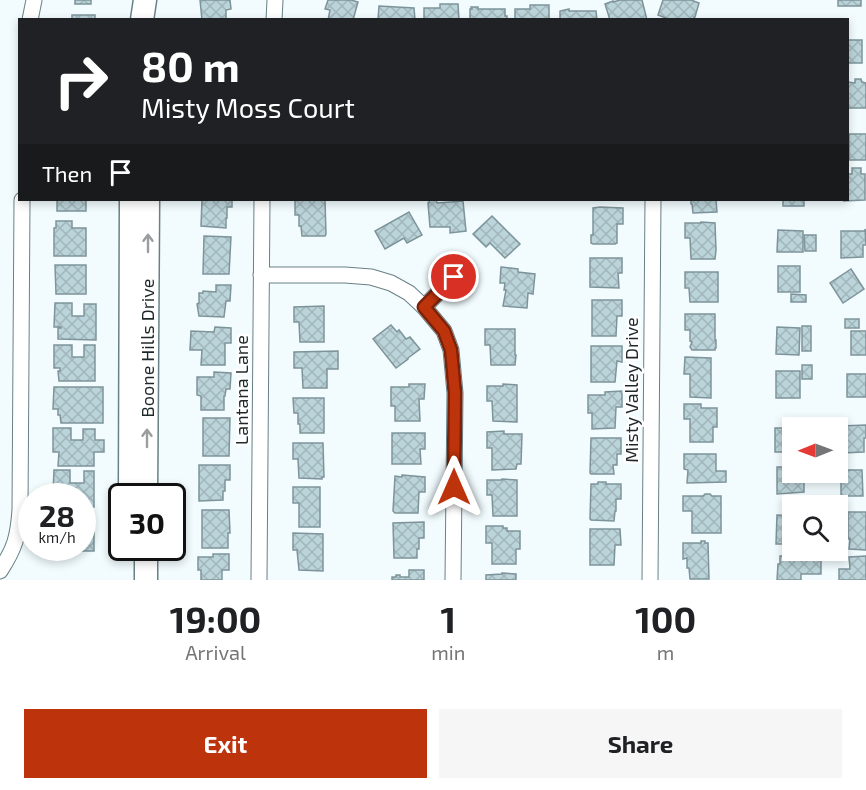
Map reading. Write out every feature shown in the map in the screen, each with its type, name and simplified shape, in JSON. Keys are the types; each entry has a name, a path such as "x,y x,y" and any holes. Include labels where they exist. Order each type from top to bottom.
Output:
{"street":[{"path":"30,18 33,0"},
{"path":"142,18 145,0"},
{"path":"157,18 160,0"},
{"path":"274,18 275,0"},
{"path":"0,571 11,554 18,533 20,510 22,201"},
{"name":"Boone Hills Drive","path":"130,483 131,201"},
{"name":"Boone Hills Drive","path":"146,483 148,201"},
{"name":"Lantana Lane","path":"259,580 262,201"},
{"name":"Misty Valley Drive","path":"650,580 653,201"},
{"path":"261,275 345,275 370,277 391,283 409,293 444,331 451,350 455,393 453,580"},
{"path":"424,307 454,277"},
{"path":"130,561 130,580"},
{"path":"146,561 146,580"}],"building":[{"path":"75,0 91,0 91,4 75,4"},
{"path":"200,0 230,0 231,9 226,10 226,18 202,18"},
{"path":"328,0 358,2 354,18 328,18 330,10 325,9"},
{"path":"642,0 646,18 609,18 605,4"},
{"path":"663,0 691,0 699,3 694,18 666,18 658,15"},
{"path":"838,0 861,0 861,6 838,6"},
{"path":"440,4 458,4 459,18 424,18 424,8 440,8"},
{"path":"530,5 549,5 549,18 515,18 515,9 530,9"},
{"path":"379,6 414,8 415,18 378,18"},
{"path":"471,7 505,9 507,18 470,18 470,9"},
{"path":"569,9 569,11 596,11 597,18 560,18 560,11"},
{"path":"72,15 95,15 95,18 72,18"},
{"path":"849,40 862,40 862,63 849,63"},
{"path":"855,79 861,79 866,83 866,108 849,108 849,82 855,83"},
{"path":"849,134 866,134 866,160 849,160"},
{"path":"852,168 861,168 861,174 865,174 865,200 849,201 849,174 852,174"},
{"path":"57,201 86,201 86,211 57,211"},
{"path":"202,201 232,201 232,207 227,207 226,228 201,226"},
{"path":"295,201 325,201 325,236 302,236 299,215 295,215"},
{"path":"429,201 437,203 463,201 466,231 450,233 450,227 430,227"},
{"path":"691,201 716,201 717,212 693,213"},
{"path":"783,201 804,201 804,206 783,206"},
{"path":"593,208 623,208 623,224 617,224 617,243 615,244 591,243"},
{"path":"409,212 422,235 407,243 404,238 385,249 375,231"},
{"path":"492,216 520,244 505,258 490,243 486,247 473,234"},
{"path":"56,221 72,221 72,228 86,228 86,256 54,256"},
{"path":"685,223 715,223 715,259 691,259 690,238 685,238"},
{"path":"778,230 803,231 803,252 777,252"},
{"path":"841,231 865,232 866,245 863,245 863,257 841,258"},
{"path":"804,235 816,235 816,251 805,251"},
{"path":"204,236 231,237 229,274 203,274"},
{"path":"590,258 622,258 622,273 618,273 619,288 590,287"},
{"path":"55,265 86,265 86,294 56,294"},
{"path":"778,266 800,266 800,292 778,292"},
{"path":"501,267 535,274 533,294 528,293 527,308 503,306 506,290 504,290 505,283 500,283"},
{"path":"851,269 864,289 843,303 830,283"},
{"path":"685,272 718,272 718,302 690,302 689,288 685,288"},
{"path":"216,285 231,285 230,301 226,301 224,317 199,316 197,304 199,293 216,292"},
{"path":"791,294 806,295 806,302 791,302"},
{"path":"592,300 622,300 622,316 617,316 616,336 592,336"},
{"path":"55,303 72,303 72,316 84,316 84,304 96,304 96,340 58,339 58,328 61,327 54,327"},
{"path":"324,306 324,342 300,342 299,322 294,322 294,307"},
{"path":"685,314 715,314 715,350 692,350 690,330 685,330"},
{"path":"845,319 859,319 859,328 845,328"},
{"path":"391,325 397,332 399,330 406,339 410,337 420,349 396,368 373,339"},
{"path":"802,326 811,326 811,351 802,351"},
{"path":"215,327 231,328 231,343 225,343 225,365 201,365 202,350 190,350 191,331 214,332"},
{"path":"777,327 800,328 799,355 776,354"},
{"path":"485,329 515,329 515,365 491,365 490,345 485,345"},
{"path":"851,331 866,331 866,355 851,355"},
{"path":"54,345 72,345 72,357 84,357 84,345 95,345 95,381 59,381 60,368 54,368"},
{"path":"591,346 622,346 622,362 617,361 615,382 591,382"},
{"path":"338,351 338,369 327,369 327,388 303,388 302,368 294,368 294,352"},
{"path":"685,357 711,358 711,398 690,397 690,374 684,374"},
{"path":"802,365 812,365 812,379 802,379"},
{"path":"776,371 800,371 800,398 776,398"},
{"path":"214,372 231,373 230,389 226,389 224,396 224,410 201,410 201,396 197,395 197,377 214,377"},
{"path":"847,374 866,374 866,397 847,397"},
{"path":"409,384 425,384 424,399 419,399 420,421 395,421 395,406 391,406 391,387 409,387"},
{"path":"503,384 517,385 517,422 493,421 492,401 487,401 487,386 503,386"},
{"path":"54,387 103,387 103,423 61,423 58,409 53,409"},
{"path":"622,391 622,407 616,407 615,428 592,429 592,413 588,413 588,395 605,395 605,392"},
{"path":"293,398 324,398 324,433 300,433 298,413 294,413"},
{"path":"684,404 701,404 701,408 717,408 717,427 713,427 713,442 690,442 690,419 684,419"},
{"path":"203,418 230,418 229,456 203,456"},
{"path":"866,425 864,452 848,453 848,426"},
{"path":"53,428 71,428 71,440 83,440 83,429 95,429 95,440 104,440 104,452 94,452 94,466 58,466 59,452 53,452"},
{"path":"775,428 782,428 782,452 775,452"},
{"path":"504,431 504,434 522,434 521,464 517,464 516,469 492,470 492,448 487,448 487,432"},
{"path":"392,433 425,433 425,449 420,449 421,464 392,464"},
{"path":"591,438 621,438 621,454 617,454 617,465 613,465 614,474 590,473"},
{"path":"293,443 323,443 324,477 322,479 299,478 298,459 293,459"},
{"path":"684,454 716,454 716,471 726,471 726,482 687,483 688,470 684,469"},
{"path":"199,465 230,465 230,480 225,480 223,500 199,501"},
{"path":"777,467 782,467 782,483 804,483 804,492 777,494"},
{"path":"54,470 70,470 70,483 53,483"},
{"path":"848,470 862,470 863,496 841,495 841,483 848,483"},
{"path":"84,471 94,471 94,483 84,483"},
{"path":"402,475 425,477 425,492 419,492 418,513 395,513 393,511 395,476 402,477"},
{"path":"487,480 517,480 517,516 493,516 492,495 487,495"},
{"path":"598,482 621,484 621,499 616,499 614,521 590,519 591,484 598,484"},
{"path":"293,487 320,487 320,527 299,527 299,503 293,503"},
{"path":"705,494 721,496 721,533 692,533 692,511 683,511 683,496 703,496"},
{"path":"202,510 229,510 228,548 202,548"},
{"path":"848,512 866,512 866,550 849,549 850,539 848,539"},
{"path":"777,515 782,515 782,544 776,544"},
{"path":"424,522 424,538 419,538 417,558 394,558 393,523"},
{"path":"486,526 503,526 507,528 507,531 520,531 520,549 516,549 516,564 492,564 492,543 486,543"},
{"path":"590,529 620,529 621,545 615,545 614,565 590,565"},
{"path":"293,533 323,534 323,571 299,570 297,550 293,550"},
{"path":"701,541 708,543 709,579 690,579 687,558 683,559 683,543 701,543"},
{"path":"213,554 229,554 229,570 222,570 222,580 201,580 198,557 213,557"},
{"path":"780,556 782,556 782,561 821,561 821,574 801,574 801,580 777,580 778,564 780,564"},
{"path":"866,556 866,580 839,580 839,569 850,569 849,557"},
{"path":"409,570 424,570 424,580 392,580 392,577 396,575 409,577"},
{"path":"516,574 516,580 486,580 486,575"}],"route":[{"path":"454,277 424,307 444,331 451,350 455,393 454,487"}]}
